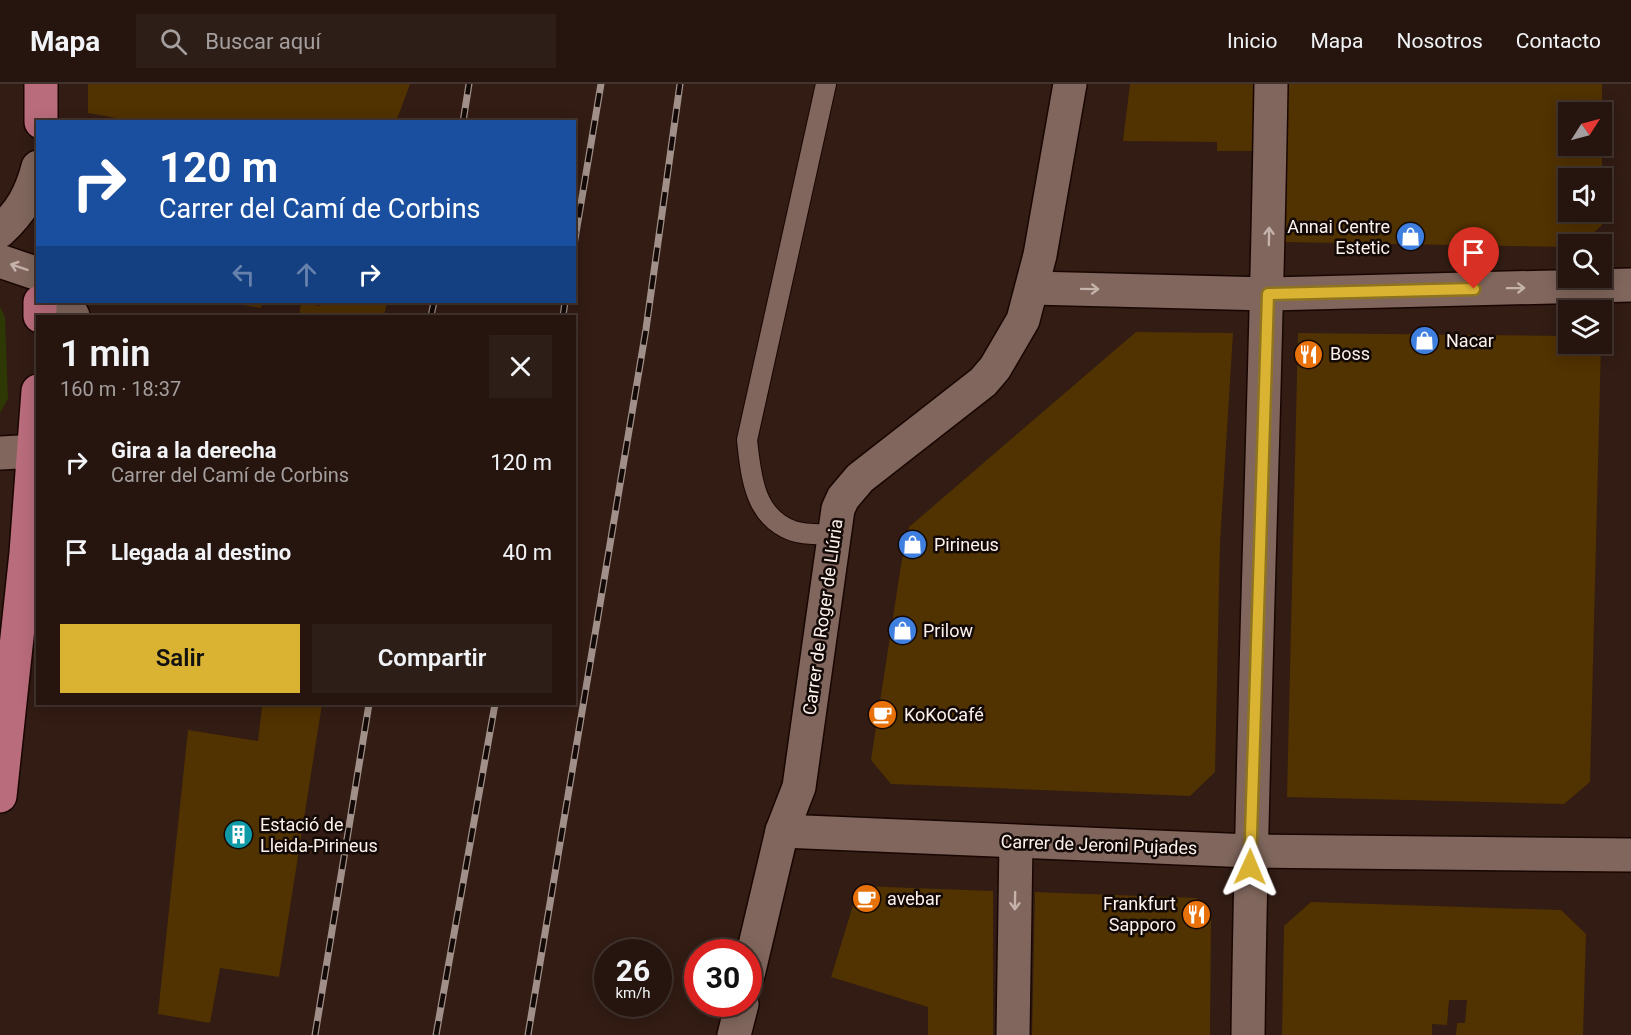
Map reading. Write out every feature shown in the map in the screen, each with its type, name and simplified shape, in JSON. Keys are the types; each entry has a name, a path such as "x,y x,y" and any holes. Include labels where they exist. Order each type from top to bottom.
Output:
{"main road":[{"path":"41,84 41,120"},
{"path":"0,796 9,636 34,511 36,452"}],"street":[{"name":"Carrer de Roger de Llúria","path":"756,939 782,831 799,787 838,509 849,490 983,382 995,368 1023,320 1040,255 1070,84"},
{"path":"1248,1035 1250,851 1268,294 1271,84"},
{"path":"0,231 14,218 32,192 36,175"},
{"path":"0,261 36,273"},
{"path":"1032,288 1268,294 1631,285"},
{"path":"0,453 36,452"},
{"name":"Carrer de Jeroni Pujades","path":"782,831 1016,843 1250,851 1631,855"},
{"path":"1013,1035 1016,843"},
{"path":"734,1035 739,1017"}],"lane":[{"path":"826,84 747,440 751,474 764,511 793,531 835,535"}],"green space":[{"path":"0,307 5,317 8,399 0,413"}],"building":[{"path":"88,84 410,84 397,120 128,120 88,113"},
{"path":"1130,84 1254,84 1253,151 1217,151 1217,142 1123,141"},
{"path":"1286,84 1602,84 1602,102 1558,102 1558,156 1602,156 1602,168 1558,168 1558,222 1602,222 1602,225 1593,234 1558,234 1558,247 1282,242"},
{"path":"244,303 262,303 261,308 243,305"},
{"path":"301,303 320,306 320,303 387,303 384,315 299,315"},
{"path":"1136,332 1233,333 1220,543 1215,772 1190,796 891,784 871,760 909,527"},
{"path":"1298,333 1558,336 1558,354 1601,354 1590,782 1564,804 1287,797"},
{"name":"Estació de Lleida-Pirineus","path":"256,705 322,705 279,977 220,968 210,1023 158,1014 188,730 258,741 262,707"},
{"path":"859,886 993,891 993,1035 928,1035 928,1007 831,977"},
{"path":"1035,892 1197,898 1211,921 1210,1035 1032,1035"},
{"path":"1311,902 1561,910 1586,934 1583,1035 1456,1035 1457,1023 1465,1023 1467,1000 1449,1000 1447,1025 1432,1024 1432,1035 1282,1035 1284,926"}],"railway":[{"path":"463,120 469,84"},
{"path":"576,233 601,84"},
{"path":"528,1035 646,329 680,84"},
{"path":"431,315 434,303"},
{"path":"563,315 565,303"},
{"path":"315,1035 369,705"},
{"path":"436,1035 495,705"}],"place":[{"name":"Annai Centre Estetic","path":"1411,237"},
{"name":"Nacar","path":"1425,341"},
{"name":"Boss","path":"1309,354"},
{"name":"Pirineus","path":"913,545"},
{"name":"Prilow","path":"902,631"},
{"name":"KoKoCafé","path":"883,715"},
{"name":"Estació de Lleida-Pirineus","path":"239,835"},
{"name":"avebar","path":"866,899"},
{"name":"Frankfurt Sapporo","path":"1197,914"}],"route":[{"path":"1250,867 1268,294 1474,289"}]}
